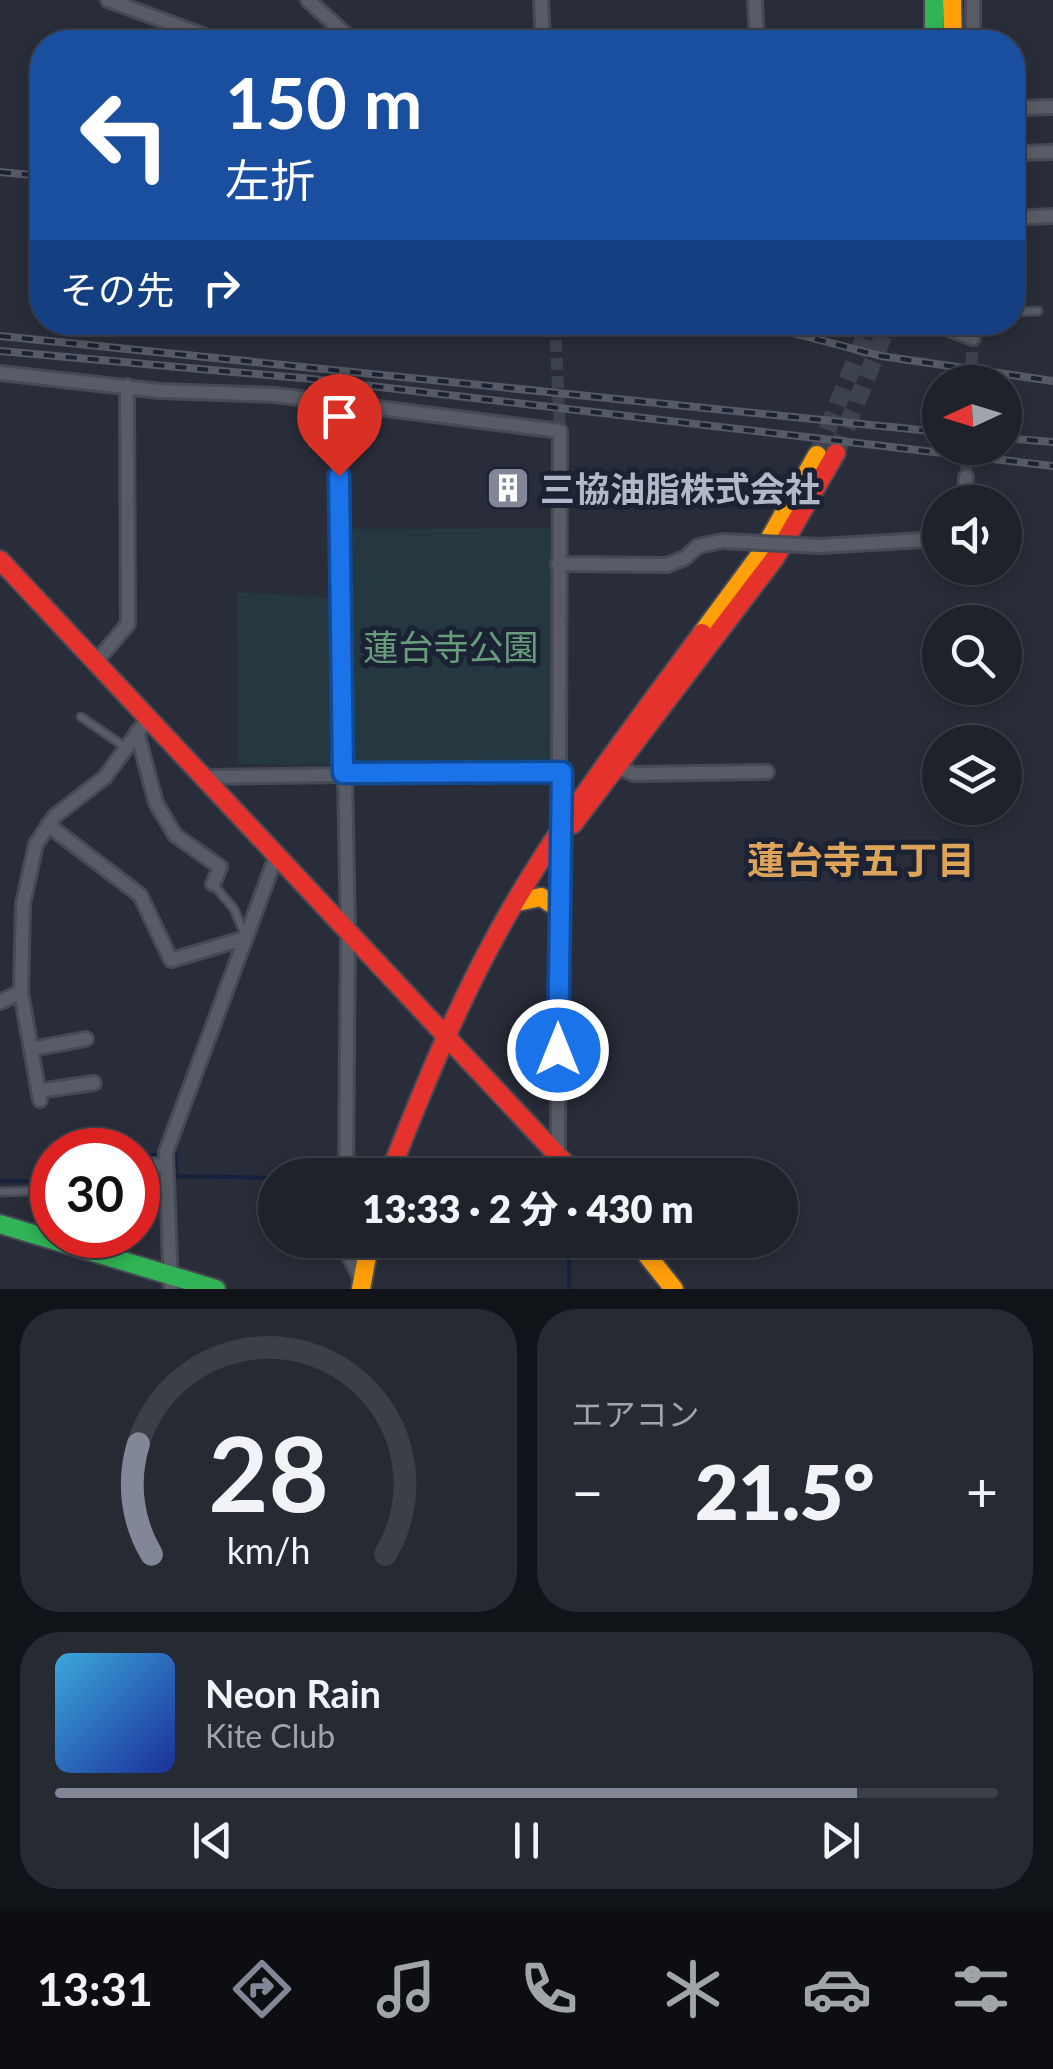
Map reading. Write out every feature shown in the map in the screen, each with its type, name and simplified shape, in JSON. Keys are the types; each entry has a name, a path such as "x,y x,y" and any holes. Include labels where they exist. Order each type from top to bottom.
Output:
{"street":[{"path":"108,0 189,30"},
{"path":"308,0 322,6 343,30"},
{"path":"540,0 542,30"},
{"path":"755,0 756,30"},
{"path":"934,0 934,30"},
{"path":"952,0 953,30"},
{"path":"973,0 973,30"},
{"path":"1025,108 1053,107"},
{"path":"1025,153 1053,152"},
{"path":"1025,217 1053,216"},
{"path":"0,372 338,402 560,431 558,1156"},
{"path":"95,663 128,624 127,386"},
{"path":"338,402 348,932 346,1158"},
{"path":"396,1158 444,1036 517,902 581,797 762,552 826,454 775,558 619,768 558,838"},
{"path":"966,477 966,485"},
{"path":"558,564 666,565 685,558 698,546 723,541 820,546 922,540"},
{"path":"0,560 95,663 143,724 207,778 558,1156"},
{"path":"94,1084 39,1096 21,992 28,870 36,844 48,825 105,777 143,724"},
{"path":"143,724 156,803 175,835 220,867 213,884"},
{"path":"619,768 634,774 767,772"},
{"path":"207,778 562,772"},
{"path":"48,825 140,895 171,960 246,938"},
{"path":"171,1282 166,1165 176,1116 277,854"},
{"path":"517,902 540,897 558,908"},
{"path":"0,1002 21,992"},
{"path":"31,1049 86,1039"},
{"path":"160,1165 166,1165"},
{"path":"0,1224 171,1282 216,1289"},
{"path":"349,1258 362,1285"},
{"path":"362,1285 367,1258"},
{"path":"650,1258 674,1289"}],"lane":[{"path":"1025,312 1038,311"},
{"path":"81,717 125,748"},
{"path":"213,884 234,909 246,938"},
{"path":"0,1192 30,1191"}],"green space":[{"name":"蓮台寺公園","path":"551,528 554,765 351,763 348,529"},
{"name":"蓮台寺公園","path":"237,592 334,598 337,765 238,764"}],"waterway":[{"path":"175,1153 176,1176 258,1178"},
{"path":"0,1181 30,1181"},
{"path":"569,1258 569,1289"}],"tunnel":[{"path":"556,335 560,431"},
{"path":"817,455 866,335"},
{"path":"836,453 884,335"},
{"path":"971,365 973,338"},
{"path":"966,465 966,477"}],"railway":[{"path":"0,172 30,175"},
{"path":"801,335 881,356 1053,381"},
{"path":"0,336 922,430"},
{"path":"0,351 312,379 1053,466"},
{"path":"1022,439 1053,442"}],"traffic: fast":[{"path":"934,0 934,30"},
{"path":"0,1224 216,1289"}],"traffic: slow":[{"path":"952,0 953,30"},
{"path":"702,633 762,552 817,455"},
{"path":"517,902 541,897 558,908"},
{"path":"361,1289 367,1258"},
{"path":"649,1258 674,1289"}],"traffic: jam":[{"path":"573,824 775,558 836,453"},
{"path":"0,560 560,1158"},
{"path":"396,1158 454,1021 521,891 596,778 702,633"}],"place":[{"name":"三協油脂株式会社","path":"508,488"}],"district":[{"name":"蓮台寺五丁目","path":"861,859"}],"route":[{"path":"339,476 343,773 562,772 558,838 558,1050"}]}
